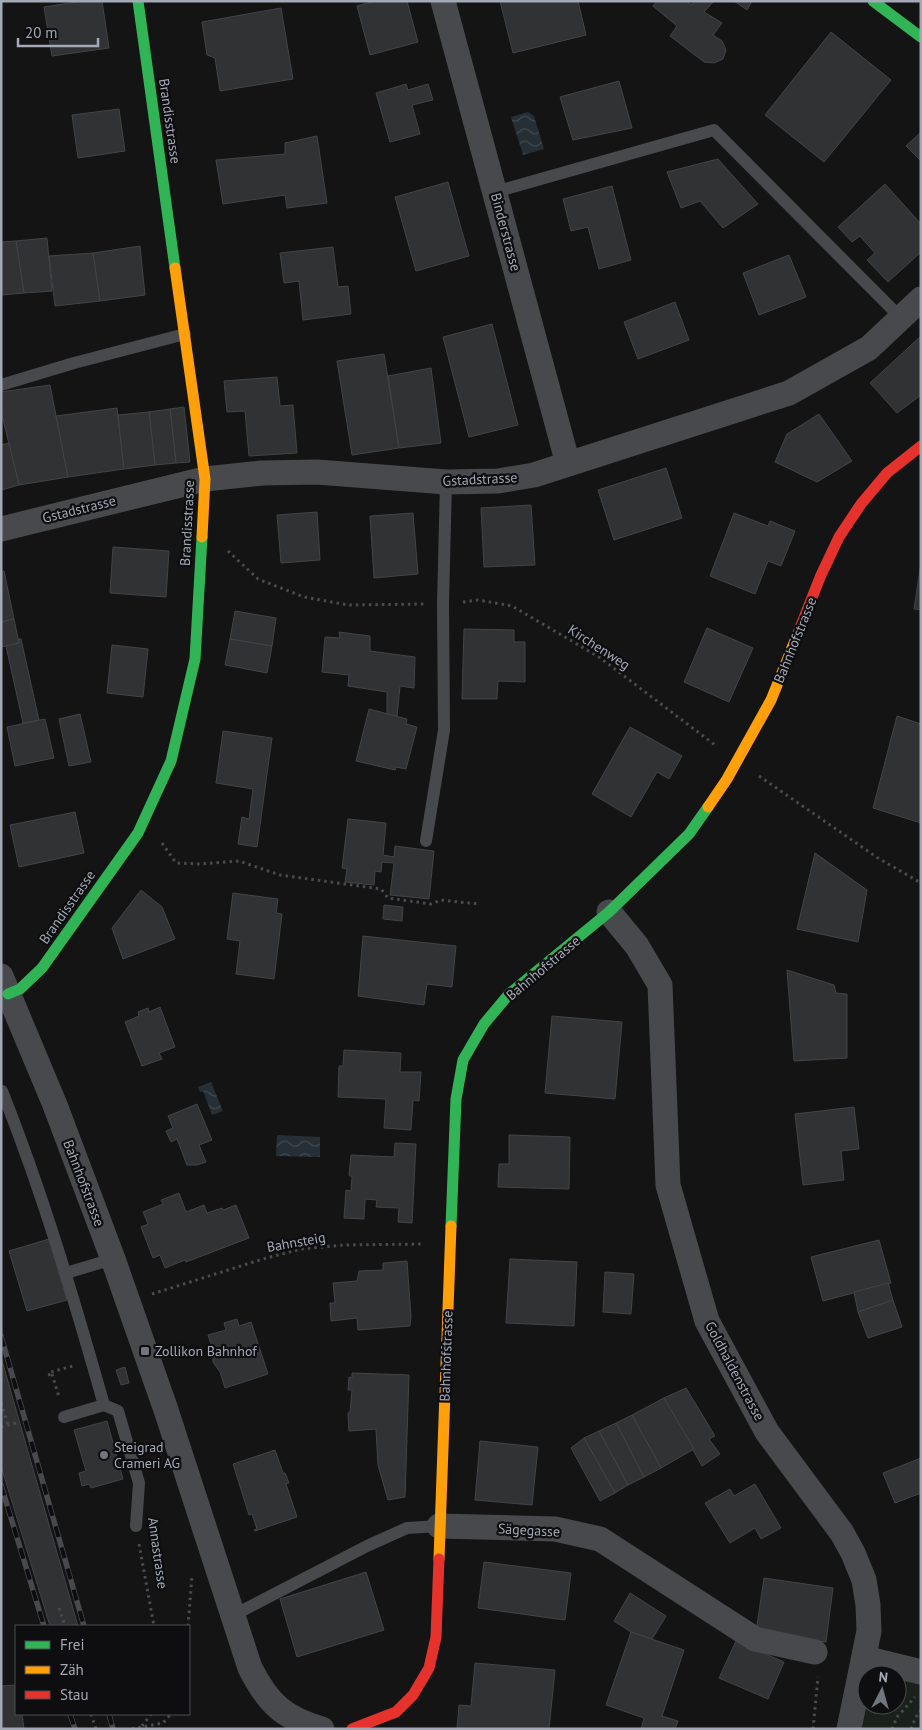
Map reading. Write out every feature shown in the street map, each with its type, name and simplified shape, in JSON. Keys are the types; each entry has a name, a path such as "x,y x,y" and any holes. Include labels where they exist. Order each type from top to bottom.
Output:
{"street":[{"name":"Brandisstrasse","path":"5,985 20,989 42,968 138,833 171,761 195,659 205,479 138,1"},
{"name":"Binderstrasse","path":"443,1 568,464"},
{"path":"873,1 921,36"},
{"name":"Gstadstrasse","path":"1,529 205,479 262,473 317,472 446,482 498,481 534,475 789,393 868,348 921,299"},
{"name":"Bahnhofstrasse","path":"352,1729 376,1722 396,1712 413,1696 428,1668 436,1636 456,1099 463,1060 484,1024 509,994 609,912 689,834 728,780 771,700 821,575 839,537 861,504 887,473 921,446"},
{"name":"Goldhaldenstrasse","path":"609,912 637,946 660,985 668,1185 707,1321 766,1432 842,1533 864,1580 868,1605 869,1631 849,1729"},
{"name":"Bahnhofstrasse","path":"5,985 54,1105 113,1259 166,1410 250,1668 262,1691 281,1711 309,1727"},
{"name":"Sägegasse","path":"439,1526 555,1529 600,1539 755,1639 816,1652"},
{"path":"864,1658 921,1672"}],"lane":[{"path":"495,192 714,130 901,318"},
{"path":"1,385 74,363 185,334"},
{"path":"426,841 444,730 443,604 446,482"},
{"path":"2,1091 18,1131 66,1273 104,1405 62,1411"},
{"path":"66,1273 113,1259"},
{"name":"Annastrasse","path":"104,1405 118,1411 138,1483 136,1526"},
{"name":"Sägegasse","path":"232,1616 367,1546 406,1528 439,1526"}],"path":[{"name":"Kirchenweg","path":"225,549 258,579 304,597 348,605 443,604 478,600 512,606 599,657 738,762 878,858 921,883"},
{"path":"161,842 176,863 200,864 240,861 280,875 381,889 388,898 431,904 441,900 478,904"},
{"name":"Bahnsteig","path":"150,1294 254,1262 301,1250 344,1245 451,1243"},
{"path":"62,1411 50,1375 51,1372 80,1364"},
{"path":"1,1403 8,1425"},
{"path":"1,1427 20,1422"},
{"name":"Annastrasse","path":"136,1526 154,1625"},
{"path":"188,1625 192,1572"},
{"path":"59,1608 65,1625"},
{"path":"813,1729 819,1667 816,1652"},
{"path":"892,1729 897,1717 909,1702 921,1692"},
{"path":"911,1729 916,1716 921,1711"},
{"path":"91,1715 96,1729"},
{"path":"142,1727 150,1715"},
{"path":"132,1729 162,1723 170,1715"}],"shaded area":[{"path":"907,1679 921,1681 921,1729 862,1729 865,1715 907,1715"}],"water":[{"path":"528,112 534,116 544,149 523,155 511,117"},
{"path":"211,1082 223,1111 212,1115 203,1091 200,1092 198,1087"},
{"path":"277,1135 320,1137 320,1157 276,1156"}],"building":[{"path":"83,1 102,1 109,48 52,56 44,7"},
{"path":"375,1 407,1 418,42 370,55 357,6"},
{"path":"500,1 578,1 586,35 513,53"},
{"path":"657,1 687,1 692,5 694,1 714,1 704,12 722,23 713,35 722,41 726,50 723,59 714,63 704,62 670,36 677,26 653,6"},
{"path":"734,1 752,1 747,10"},
{"path":"281,8 293,79 220,91 215,58 207,55 202,22"},
{"path":"831,32 891,80 824,162 765,115"},
{"path":"619,81 632,128 573,140 560,97"},
{"path":"406,84 408,90 428,84 433,100 412,105 420,134 390,142 376,93"},
{"path":"119,109 125,151 78,158 72,115"},
{"path":"921,132 921,161 906,146"},
{"path":"317,136 327,203 287,208 285,195 223,204 216,160 285,154 285,143"},
{"path":"718,159 758,204 723,228 700,201 681,208 667,172"},
{"path":"448,182 469,256 416,271 395,197"},
{"path":"885,184 921,224 921,252 888,282 867,260 875,253 860,236 852,242 838,227"},
{"path":"612,186 631,260 599,269 588,227 571,231 563,199"},
{"path":"47,238 52,291 24,293 16,241"},
{"path":"16,241 24,293 1,295 1,242"},
{"path":"140,246 145,295 100,301 93,253"},
{"path":"333,247 338,287 348,286 351,314 303,320 299,281 284,283 280,253"},
{"path":"93,253 100,301 55,306 49,256"},
{"path":"789,255 806,297 759,315 743,273"},
{"path":"675,302 689,340 638,359 624,322"},
{"path":"492,324 518,425 469,437 443,337"},
{"path":"921,336 921,395 897,413 870,383"},
{"path":"384,354 399,448 352,455 337,361"},
{"path":"431,368 441,443 399,448 388,376"},
{"path":"277,377 280,406 293,405 297,453 249,456 245,411 227,412 224,381"},
{"path":"50,385 68,477 19,485 1,411 1,392"},
{"path":"184,407 190,462 176,463 170,409"},
{"path":"117,408 124,469 68,477 56,416"},
{"path":"170,409 176,463 155,465 149,412"},
{"path":"149,412 155,465 124,469 118,415"},
{"path":"819,414 852,461 817,482 775,462 787,434"},
{"path":"9,443 19,485 1,490 1,445"},
{"path":"666,468 682,518 614,540 598,490"},
{"path":"531,505 535,565 484,567 481,508"},
{"path":"317,512 320,560 281,563 277,515"},
{"path":"413,513 418,574 374,578 370,516"},
{"path":"734,513 768,526 770,521 795,531 781,566 768,561 755,594 710,576"},
{"path":"113,547 169,551 166,597 110,593"},
{"path":"921,563 921,610 914,609"},
{"path":"4,571 14,619 1,622 1,572"},
{"path":"235,611 276,618 272,646 230,639"},
{"path":"14,619 19,643 1,647 1,622"},
{"path":"707,628 753,648 729,702 684,682"},
{"path":"464,629 514,630 514,642 525,642 525,682 498,681 497,699 462,699"},
{"path":"339,632 370,636 370,651 415,657 414,688 400,686 397,717 387,714 387,692 348,686 349,675 322,672 325,637 340,638"},
{"path":"18,639 21,639 39,720 23,723 6,646 19,643"},
{"path":"230,639 272,646 267,673 225,665"},
{"path":"112,645 148,649 143,697 107,693"},
{"path":"369,709 407,719 406,724 417,727 406,769 396,767 395,770 356,761"},
{"path":"80,714 91,762 69,766 59,719"},
{"path":"897,716 921,724 921,823 873,808"},
{"path":"45,719 54,758 15,766 7,727"},
{"path":"630,727 682,756 669,779 657,772 631,817 592,794"},
{"path":"223,731 272,738 257,847 238,844 242,817 249,819 253,789 216,783"},
{"path":"75,812 84,853 19,867 10,825"},
{"path":"348,819 386,823 383,855 394,857 395,846 434,851 429,899 390,895 394,863 382,862 381,872 375,871 374,885 345,882 347,869 342,868"},
{"path":"815,853 867,890 858,942 797,929"},
{"path":"141,890 162,907 175,939 123,959 112,928"},
{"path":"233,893 278,899 276,913 282,914 274,979 236,974 240,941 227,939"},
{"path":"384,905 403,907 402,921 383,919"},
{"path":"363,936 456,946 452,987 427,984 424,1005 358,996"},
{"path":"787,970 834,985 836,993 847,994 847,1058 794,1061"},
{"path":"160,1007 175,1047 159,1053 162,1059 142,1066 125,1022 139,1016 138,1012 148,1008 149,1012"},
{"path":"552,1016 622,1022 615,1099 545,1093"},
{"path":"344,1050 401,1053 400,1072 421,1072 419,1101 413,1100 411,1130 384,1128 386,1099 338,1097 339,1066 343,1066"},
{"path":"197,1104 212,1140 199,1145 206,1162 197,1165 187,1165 177,1139 171,1142 166,1131 173,1128 168,1116"},
{"path":"854,1107 859,1149 841,1151 844,1180 803,1185 795,1114"},
{"path":"509,1135 570,1137 569,1189 498,1187 499,1164 509,1164"},
{"path":"395,1143 416,1144 412,1223 398,1222 399,1208 376,1207 377,1200 365,1199 364,1219 344,1218 346,1190 351,1191 352,1177 349,1175 351,1155 394,1157"},
{"path":"179,1193 186,1212 204,1205 207,1213 236,1205 249,1238 165,1268 160,1255 153,1258 141,1227 148,1224 143,1212 163,1204 161,1200"},
{"path":"49,1239 67,1300 27,1311 9,1251"},
{"path":"879,1240 891,1283 823,1301 811,1257"},
{"path":"510,1259 577,1262 574,1326 506,1323"},
{"path":"407,1261 410,1326 358,1330 357,1318 331,1321 330,1303 335,1303 333,1283 357,1281 359,1271 383,1270 383,1263"},
{"path":"605,1272 634,1274 631,1314 603,1312"},
{"path":"888,1283 893,1300 858,1312 854,1292"},
{"path":"893,1300 902,1327 868,1338 858,1312"},
{"path":"237,1319 239,1326 251,1322 268,1374 225,1388 220,1372 213,1362 213,1350 208,1335 226,1330 224,1323"},
{"path":"1,1357 78,1625 50,1625 1,1466"},
{"path":"125,1367 129,1383 121,1385 116,1370"},
{"path":"352,1373 409,1375 405,1497 388,1500 378,1465 376,1429 349,1431 348,1413 350,1412 352,1390 348,1390 349,1377 352,1378"},
{"path":"686,1388 715,1436 709,1439 720,1454 702,1466 664,1398"},
{"path":"664,1398 694,1449 661,1468 632,1415"},
{"path":"632,1415 661,1468 644,1477 616,1423"},
{"path":"107,1421 123,1479 91,1488 89,1484 82,1486 79,1473 86,1471 74,1430"},
{"path":"616,1423 644,1477 628,1485 599,1431"},
{"path":"599,1431 628,1485 615,1493 584,1438"},
{"path":"584,1438 615,1493 600,1501 571,1448"},
{"path":"480,1441 538,1447 532,1505 475,1500"},
{"path":"275,1450 283,1473 285,1473 289,1483 286,1484 297,1517 255,1531 257,1529 252,1514 249,1515 233,1464"},
{"path":"921,1458 921,1493 895,1503 883,1473"},
{"path":"755,1484 781,1528 761,1539 755,1528 730,1543 705,1503 730,1489 734,1496"},
{"path":"484,1562 571,1573 565,1620 478,1608"},
{"path":"366,1572 384,1630 297,1657 280,1599"},
{"path":"764,1578 833,1588 826,1642 756,1632"},
{"path":"630,1593 666,1616 652,1639 631,1632 614,1621"},
{"path":"631,1632 684,1650 662,1716 678,1721 675,1729 641,1729 644,1718 606,1705"},
{"path":"736,1641 784,1662 768,1699 719,1678"},
{"path":"475,1663 555,1670 549,1729 457,1729 459,1705 471,1706"},
{"path":"15,1685 15,1715 22,1715 24,1729 1,1729 1,1686"}],"railway":[{"path":"1,1336 84,1625"},
{"path":"1,1485 44,1625"},
{"path":"70,1715 75,1729"},
{"path":"109,1715 113,1729"}],"traffic: fast":[{"path":"138,1 175,268"},
{"path":"873,1 921,37"},
{"path":"8,994 20,989 42,968 138,833 171,761 195,659 202,537"},
{"path":"451,1226 456,1099 463,1060 484,1024 509,994 609,912 689,834 708,807"}],"traffic: slow":[{"path":"175,268 205,479 202,537"},
{"path":"708,807 727,779 771,700 796,638"},
{"path":"439,1559 451,1226"}],"traffic: jam":[{"path":"796,638 821,575 839,537 861,504 887,473 921,446"},
{"path":"352,1729 396,1712 413,1695 429,1668 436,1637 439,1559"}],"place":[{"name":"Zollikon Bahnhof","path":"145,1351"},
{"name":"Steigrad Crameri AG","path":"104,1455"}]}
